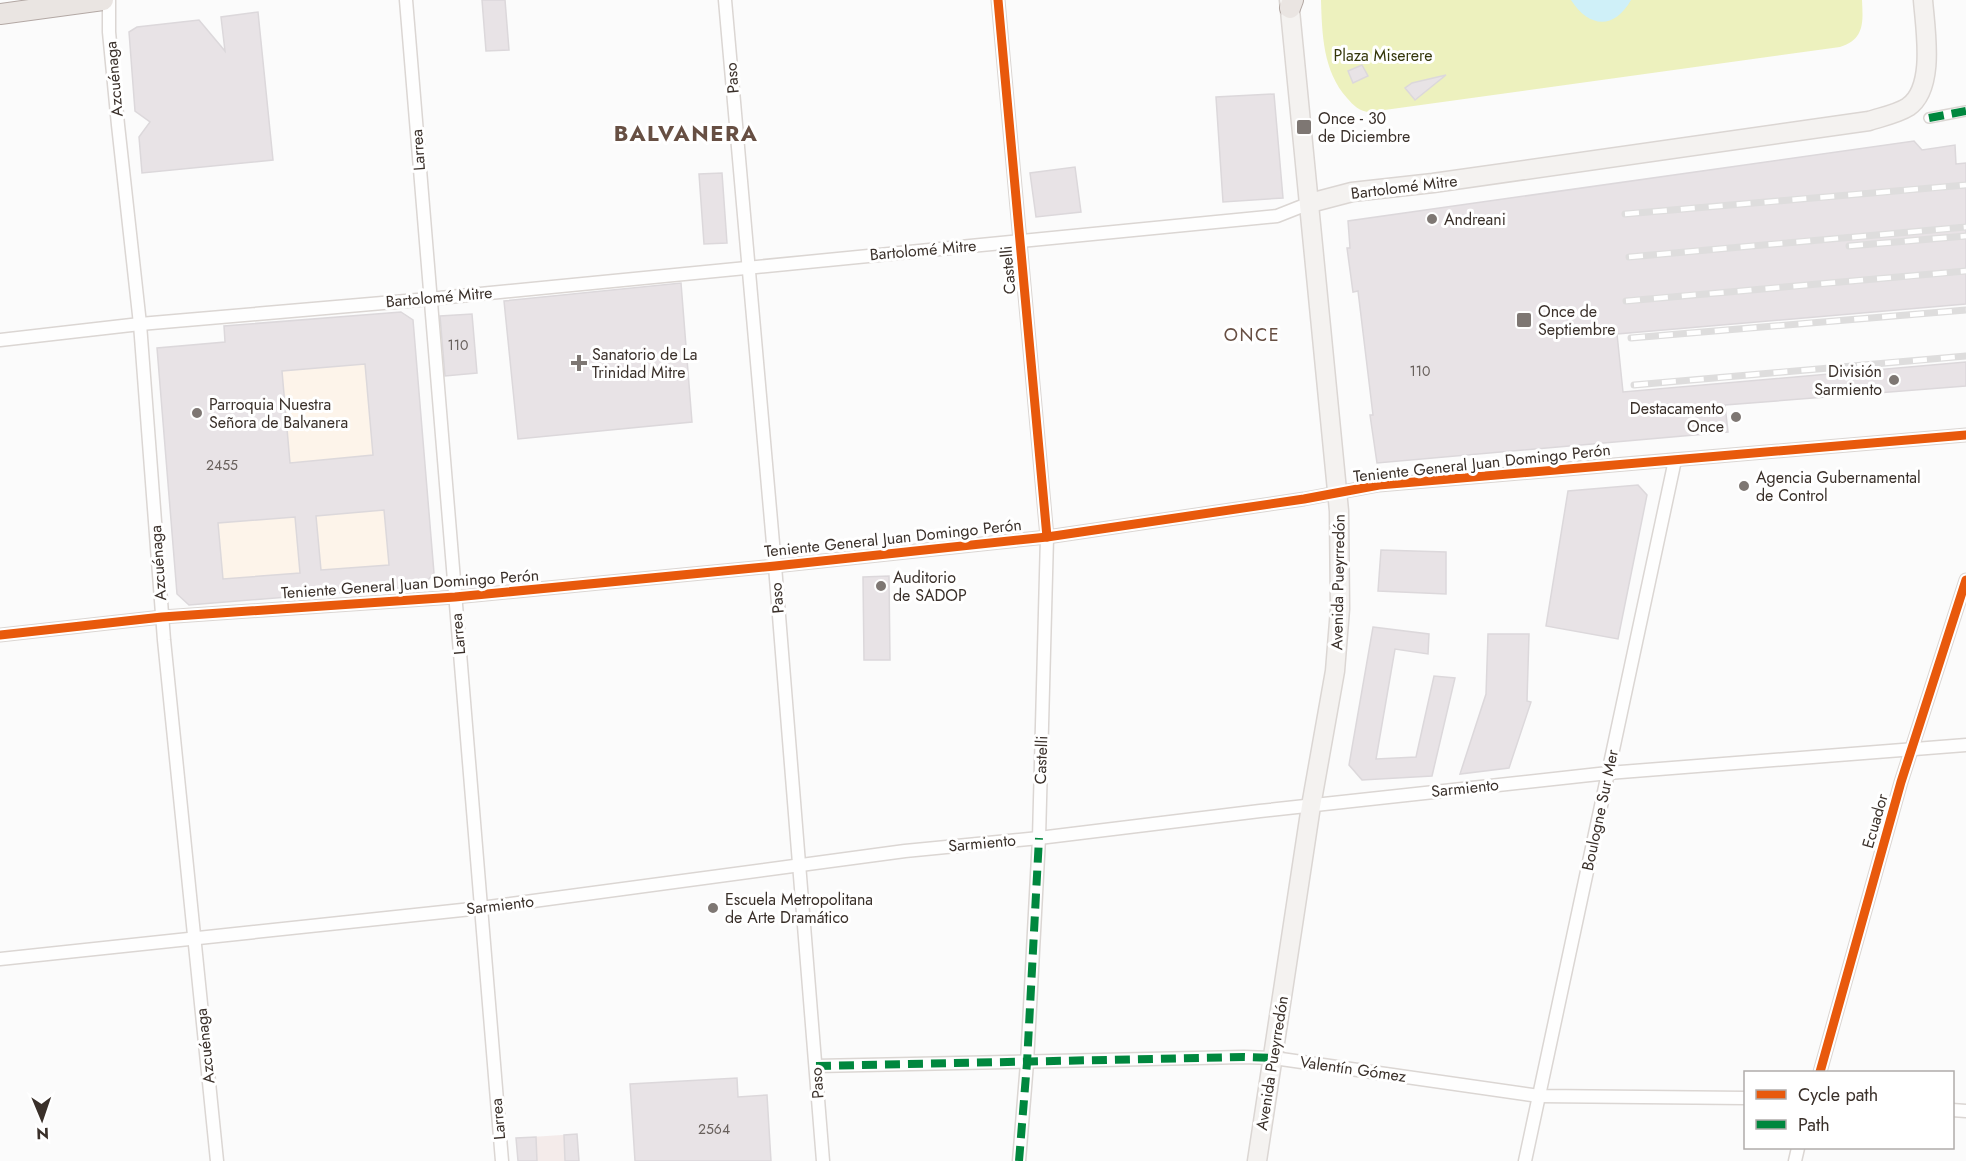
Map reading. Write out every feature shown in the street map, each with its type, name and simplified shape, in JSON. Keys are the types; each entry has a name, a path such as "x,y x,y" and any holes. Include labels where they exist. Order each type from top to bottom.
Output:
{"main road":[{"path":"0,14 103,0"},
{"name":"Bartolomé Mitre","path":"1310,203 1352,192 1433,183 1869,121 1910,106 1923,85 1927,59 1923,0"},
{"name":"Avenida Pueyrredón","path":"1257,1161 1311,806 1327,725 1336,659 1340,576 1341,529 1291,3"}],"street":[{"name":"Azcuénaga","path":"109,0 109,32 140,324 162,617 217,1161"},
{"name":"Larrea","path":"406,0 502,1161"},
{"name":"Paso","path":"725,0 775,566 823,1161"},
{"name":"Castelli","path":"998,0 1047,537 1039,838 1027,1063 1019,1161"},
{"path":"1929,118 1966,111"},
{"name":"Bartolomé Mitre","path":"0,340 140,324 429,299 1277,216 1310,203"},
{"name":"Teniente General Juan Domingo Perón","path":"0,635 162,617 455,597 775,566 1047,537 1338,494 1379,485 1966,435"},
{"name":"Boulogne Sur Mer","path":"1525,1161 1675,460"},
{"name":"Ecuador","path":"1820,1071 1911,750 1966,580"},
{"name":"Sarmiento","path":"0,958 481,908 905,851 1039,838 1608,773 1966,745"},
{"name":"Valentín Gómez","path":"816,1066 1274,1058 1539,1096 1744,1098"}],"shaded area":[{"path":"401,312 413,320 434,573 423,586 189,605 177,594 168,484 225,342"},
{"path":"577,1134 579,1161 518,1161 516,1138"}],"green space":[{"name":"Plaza Miserere","path":"1321,0 1862,0 1862,22 1861,29 1854,39 1840,47 1366,112 1352,103 1339,87 1328,64 1323,39"}],"water":[{"path":"1571,0 1631,0 1617,17 1601,22 1586,16"}],"building":[{"path":"482,0 505,0 509,50 486,51"},
{"path":"258,12 273,160 142,173 139,137 150,122 135,111 129,32 137,27 199,20 225,51 221,17"},
{"path":"1362,65 1368,76 1353,83 1348,71"},
{"path":"1446,75 1415,100 1405,88 1412,83"},
{"path":"1274,94 1283,198 1223,202 1216,97"},
{"path":"1914,141 1922,150 1955,145 1956,164 1966,163 1966,304 1617,334 1623,392 1966,362 1966,386 1725,405 1728,432 1377,463 1358,291 1353,292 1347,248 1350,248 1348,221"},
{"path":"1075,167 1081,212 1036,217 1030,173"},
{"path":"722,173 727,243 704,244 699,174"},
{"name":"Sanatorio de La Trinidad Mitre","path":"681,283 692,422 518,439 504,301"},
{"path":"401,312 413,320 434,573 423,586 189,605 177,594 157,348 225,342 224,326","holes":["365,364 373,455 290,463 282,371","384,510 389,565 321,570 316,516","295,517 300,573 223,579 218,523"]},
{"path":"472,314 477,373 445,376 440,316"},
{"path":"1638,485 1647,495 1618,639 1546,626 1568,491"},
{"path":"1381,550 1446,552 1446,594 1378,591"},
{"path":"889,576 890,660 864,660 863,577"},
{"path":"1373,627 1429,634 1428,654 1395,649 1376,759 1416,757 1434,676 1455,678 1432,776 1362,780 1349,765"},
{"path":"1488,634 1529,634 1527,701 1531,702 1509,768 1460,774 1486,694"},
{"path":"737,1078 738,1097 767,1095 771,1161 635,1161 630,1084"},
{"path":"577,1134 579,1161 565,1161 564,1135"},
{"path":"536,1137 537,1161 518,1161 516,1138"}],"railway":[{"path":"1625,214 1966,185"},
{"path":"1629,257 1966,227"},
{"path":"1849,246 1966,236"},
{"path":"1626,301 1966,271"},
{"path":"1631,338 1966,310"},
{"path":"1634,385 1966,356"}],"marked path":[{"path":"1929,118 1966,111"},
{"path":"1019,1161 1027,1063 1039,838"},
{"path":"816,1066 1274,1058"}],"cycle path":[{"path":"998,0 1047,537"},
{"path":"0,635 162,617 455,597 775,566 1047,537 1304,499 1379,485 1966,435"},
{"path":"1820,1071 1901,782 1966,580"}],"place":[{"name":"Once - 30 de Diciembre","path":"1304,127"},
{"name":"Andreani","path":"1432,219"},
{"name":"Once de Septiembre","path":"1524,320"},
{"name":"Sanatorio de La Trinidad Mitre","path":"579,363"},
{"name":"División Sarmiento","path":"1894,380"},
{"name":"Parroquia Nuestra Señora de Balvanera","path":"197,413"},
{"name":"Destacamento Once","path":"1736,417"},
{"name":"Agencia Gubernamental de Control","path":"1744,486"},
{"name":"Auditorio de SADOP","path":"881,586"},
{"name":"Escuela Metropolitana de Arte Dramático","path":"713,908"}],"district":[{"name":"BALVANERA","path":"686,133"},
{"name":"ONCE","path":"1252,335"}]}
